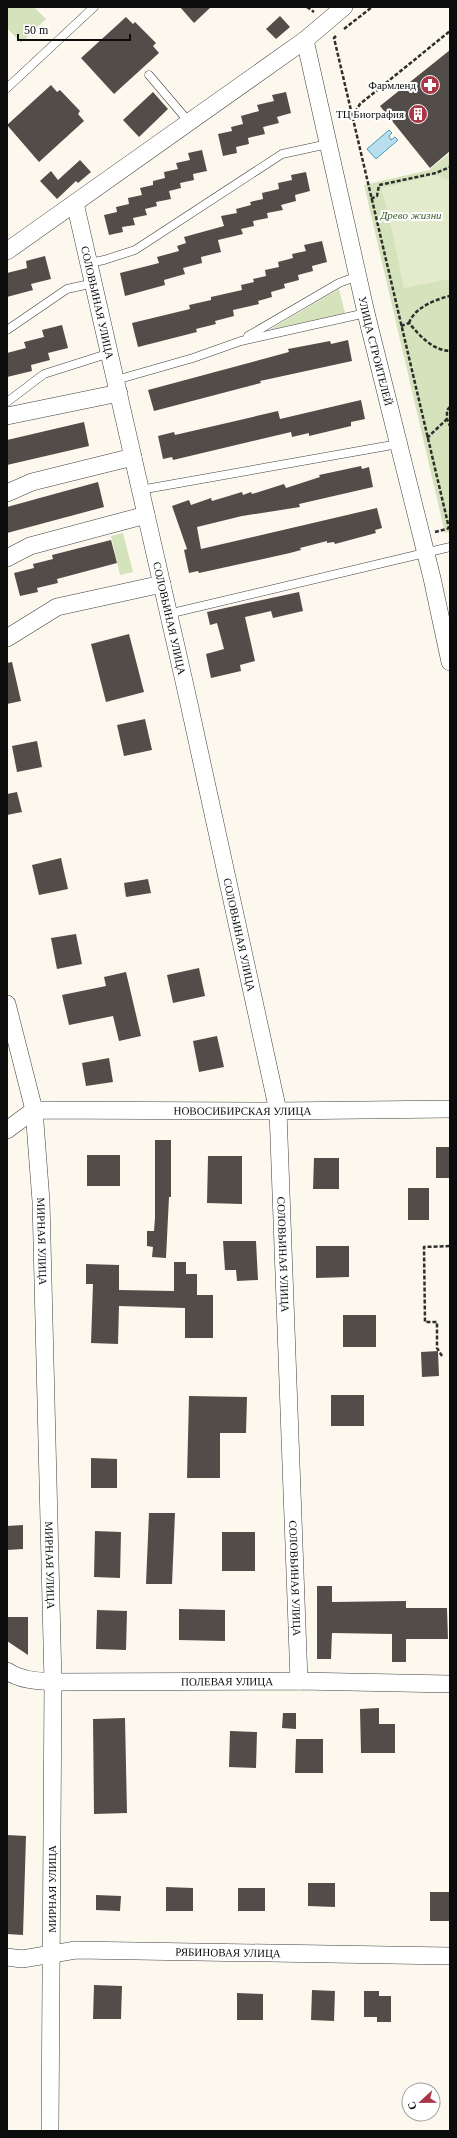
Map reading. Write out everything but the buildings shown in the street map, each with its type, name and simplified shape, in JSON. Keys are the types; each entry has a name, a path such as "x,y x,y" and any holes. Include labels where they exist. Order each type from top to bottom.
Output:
{"street":[{"path":"7,251 305,40 344,7"},
{"name":"УЛИЦА СТРОИТЕЛЕЙ","path":"305,40 366,313 426,553 450,662"},
{"name":"СОЛОВЬИНАЯ УЛИЦА","path":"75,203 162,584 278,1111 298,1681"},
{"path":"7,416 117,387"},
{"path":"7,493 32,482 133,456"},
{"path":"7,558 30,546 146,515"},
{"path":"7,638 57,607 162,584"},
{"name":"МИРНАЯ УЛИЦА","path":"7,1004 34,1110 41,1209 53,1682 50,2131"},
{"name":"НОВОСИБИРСКАЯ УЛИЦА","path":"34,1110 278,1111 450,1109"},
{"path":"7,1130 34,1110"},
{"name":"ПОЛЕВАЯ УЛИЦА","path":"7,1671 12,1675 32,1680 53,1682 298,1681 450,1684"},
{"name":"РЯБИНОВАЯ УЛИЦА","path":"7,1957 22,1959 76,1950 450,1956"}],"lane":[{"path":"7,88 94,7"},
{"path":"149,75 189,122"},
{"path":"89,263 135,250 282,154 328,144"},
{"path":"241,340 339,283 358,276"},
{"path":"7,330 67,289 94,283"},
{"path":"117,387 241,340 366,313"},
{"path":"7,402 44,374 110,353"},
{"path":"140,490 398,444"},
{"path":"168,614 450,548"}],"path":[{"path":"372,7 334,38 427,438 450,527"},
{"path":"352,117 360,104 450,31"},
{"path":"371,199 377,196 379,185 436,173 450,166"},
{"path":"401,326 409,323 417,312 436,300 450,296"},
{"path":"409,323 423,338 440,351 450,351"},
{"path":"450,407 447,410 447,419 450,426"},
{"path":"427,438 447,419"},
{"path":"442,1356 438,1348 437,1322 425,1322 424,1247 450,1246"}],"green space":[{"path":"7,7 34,7 46,19 21,43 7,28"},
{"name":"Древо жизни","path":"450,153 450,532 445,533 364,185 429,170"},
{"path":"435,175 450,180 450,279 404,288 387,208 381,188"},
{"path":"339,289 345,313 269,330"},
{"path":"123,533 133,572 120,575 111,536"}],"water":[{"path":"389,130 392,133 389,136 391,140 395,137 398,140 376,159 367,149"}],"place":[{"name":"Фармленд","path":"430,85"},
{"name":"ТЦ Биография","path":"418,114"}]}
